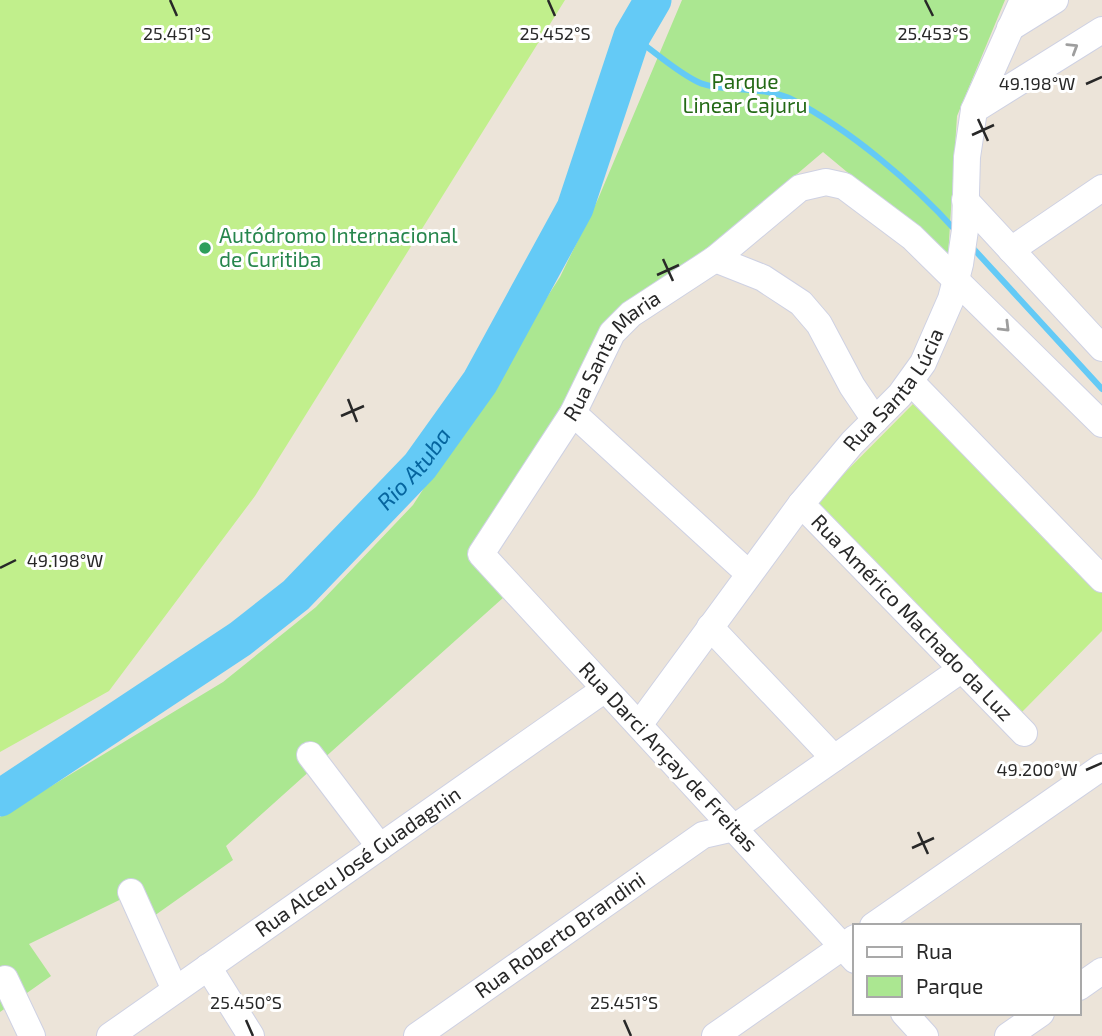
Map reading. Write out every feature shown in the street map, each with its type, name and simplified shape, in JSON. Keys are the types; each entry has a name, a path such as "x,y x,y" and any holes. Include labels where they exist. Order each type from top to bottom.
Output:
{"street":[{"name":"Rua Santa Lúcia","path":"639,725 801,504 846,450 911,382 942,322 957,279 964,238 974,110 1023,0"},
{"path":"1008,29 1055,0"},
{"path":"974,110 1102,30"},
{"name":"Rua Santa Maria","path":"481,554 573,413 607,341 620,323 715,259 800,188 826,182 844,187 912,237 1102,424"},
{"path":"1011,250 1102,188"},
{"path":"965,200 1102,348"},
{"path":"715,259 763,278 801,303 819,324 847,377 875,421"},
{"path":"911,382 1102,579"},
{"path":"573,413 748,573"},
{"name":"Rua Américo Machado da Luz","path":"801,504 1024,733"},
{"name":"Rua Darci Ançay de Freitas","path":"481,554 734,828 851,948"},
{"path":"710,627 834,758"},
{"name":"Rua Roberto Brandini","path":"417,1036 703,835 734,828 962,668"},
{"name":"Rua Alceu José Guadagnin","path":"110,1036 605,689"},
{"path":"310,755 380,847"},
{"path":"876,924 1102,767"},
{"path":"703,835 709,824 705,797"},
{"path":"131,892 175,990"},
{"path":"715,1036 851,948"},
{"path":"208,967 251,1036"},
{"path":"1081,986 1102,971"},
{"path":"5,979 32,1036"},
{"path":"906,1015 925,1036"},
{"path":"1008,1036 1038,1015"}],"green space":[{"name":"Autódromo Internacional de Curitiba","path":"0,0 565,0 255,496 109,691 0,752"},
{"name":"Parque Linear Cajuru","path":"682,0 1005,0 957,116 948,256 823,152 710,248 621,308 565,407 469,553 504,597 226,846 233,860 154,916 142,889 29,944 51,976 0,1012 0,817 223,682 316,607 413,505 560,277 598,199"},
{"path":"913,404 1102,592 1102,631 1022,712 813,505"}],"waterway":[{"name":"Rio Atuba","path":"0,798 240,639 296,595 420,466 480,382 575,208 632,36 653,0"},
{"path":"632,36 698,82 782,95 815,112 880,159 920,194 956,231"},
{"path":"971,246 1102,389"}],"place":[{"name":"Autódromo Internacional de Curitiba","path":"205,248"}]}
